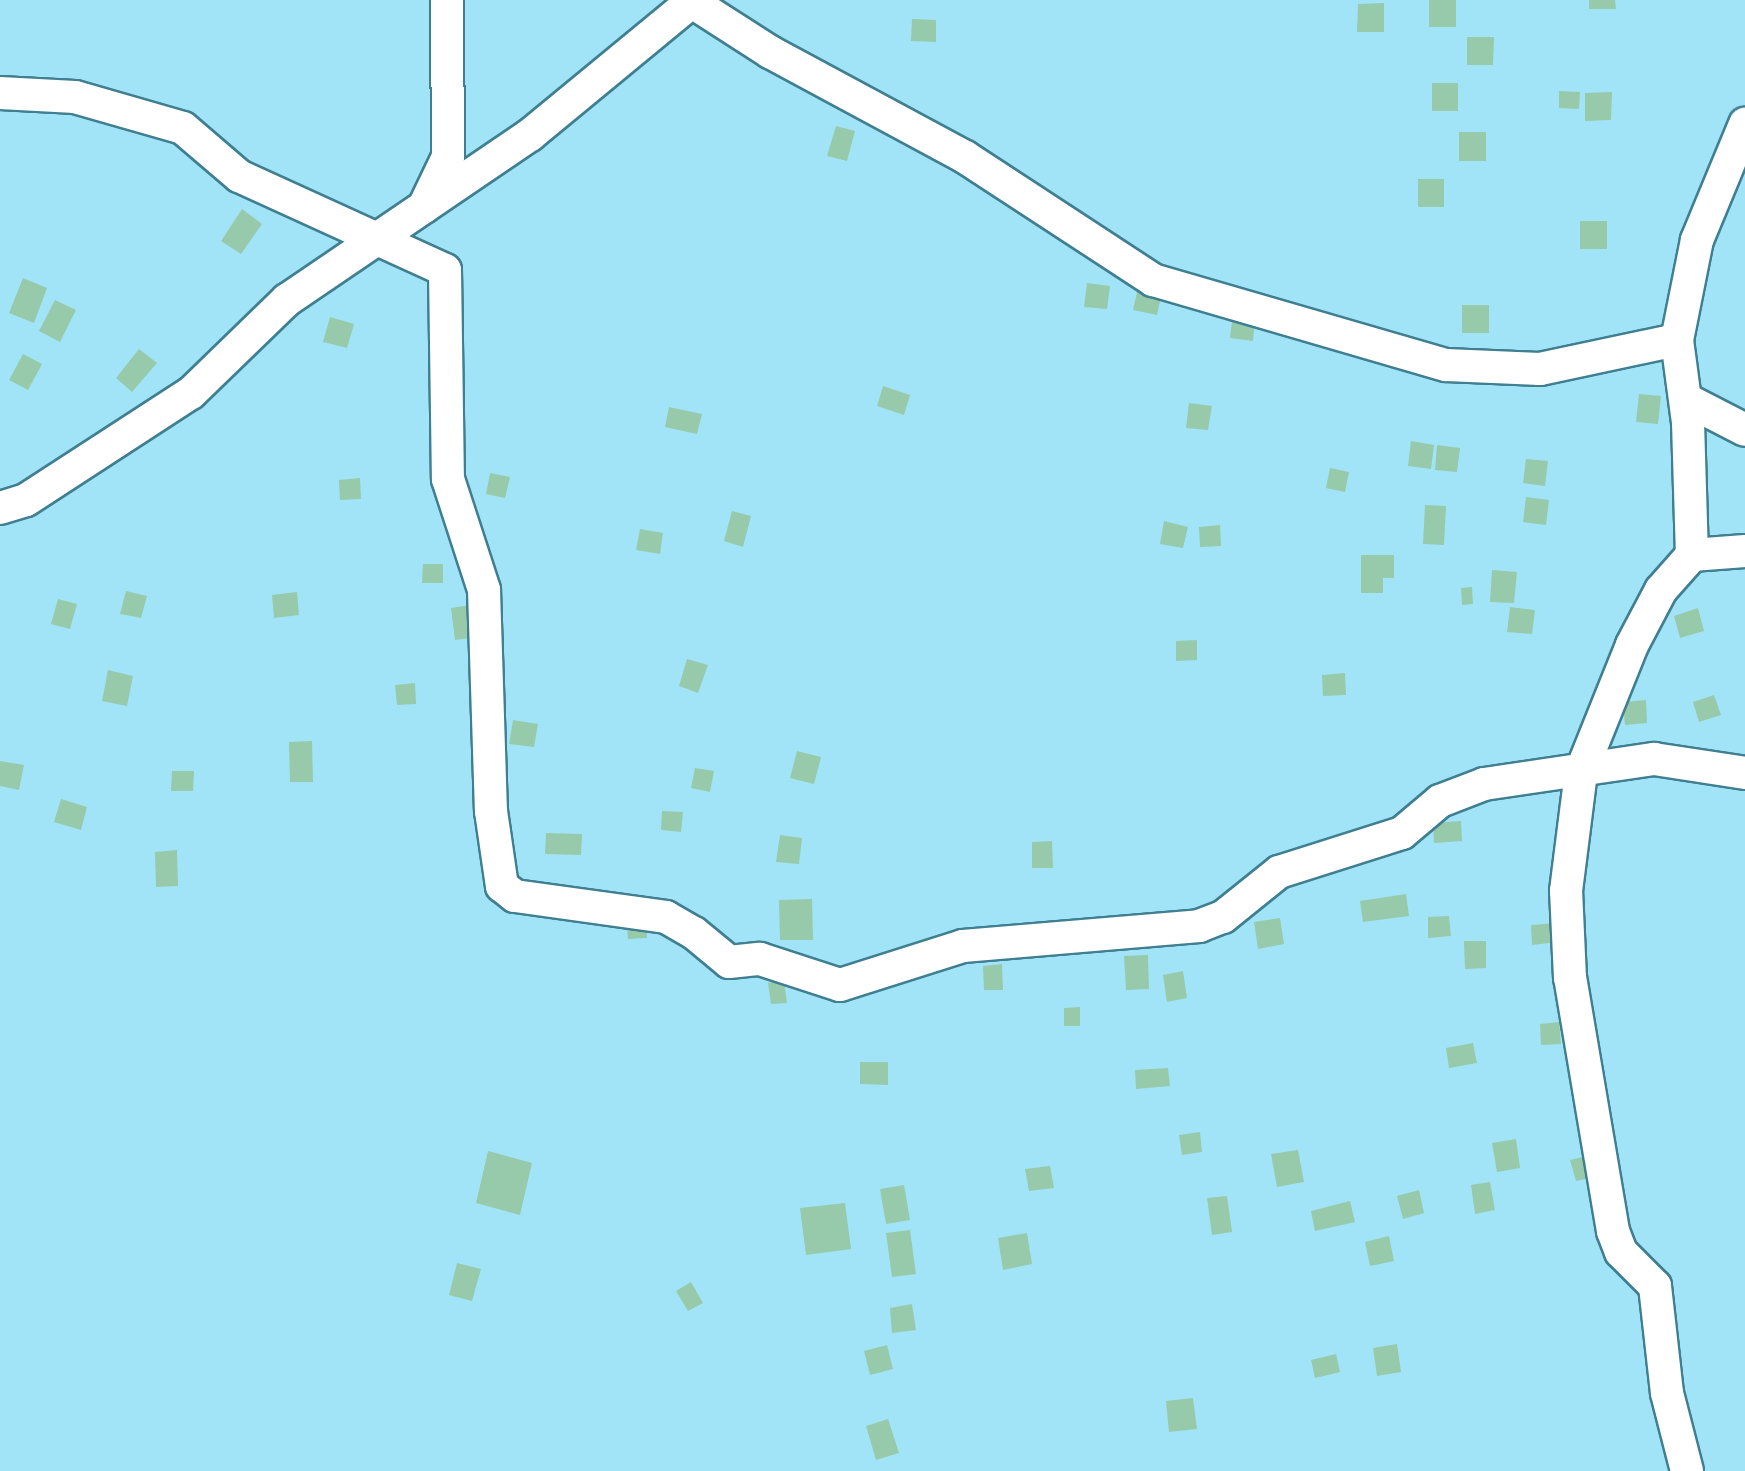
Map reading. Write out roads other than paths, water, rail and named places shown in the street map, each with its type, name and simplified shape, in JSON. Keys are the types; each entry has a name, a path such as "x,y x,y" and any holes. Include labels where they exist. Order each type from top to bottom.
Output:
{"street":[{"path":"422,211 448,157 447,0"},
{"path":"0,534 13,504 191,393 287,300 530,135 691,1 965,157 1153,280 1446,365 1540,369 1677,340"},
{"path":"0,93 75,97 183,128 239,176 376,241 425,257 445,270 448,479 484,590 491,811 502,886 515,896 666,917 694,933 729,962 760,959 788,964 840,985 963,946 1199,926 1223,917 1279,872 1402,833 1440,801 1484,784 1654,759 1745,773"},
{"path":"1687,1471 1667,1393 1655,1286 1621,1252 1592,1127 1570,978 1566,891 1581,772 1639,632 1661,590 1692,555 1687,400 1677,340 1697,240 1743,140"},
{"path":"1687,400 1745,430"},
{"path":"1692,555 1745,551"}]}
